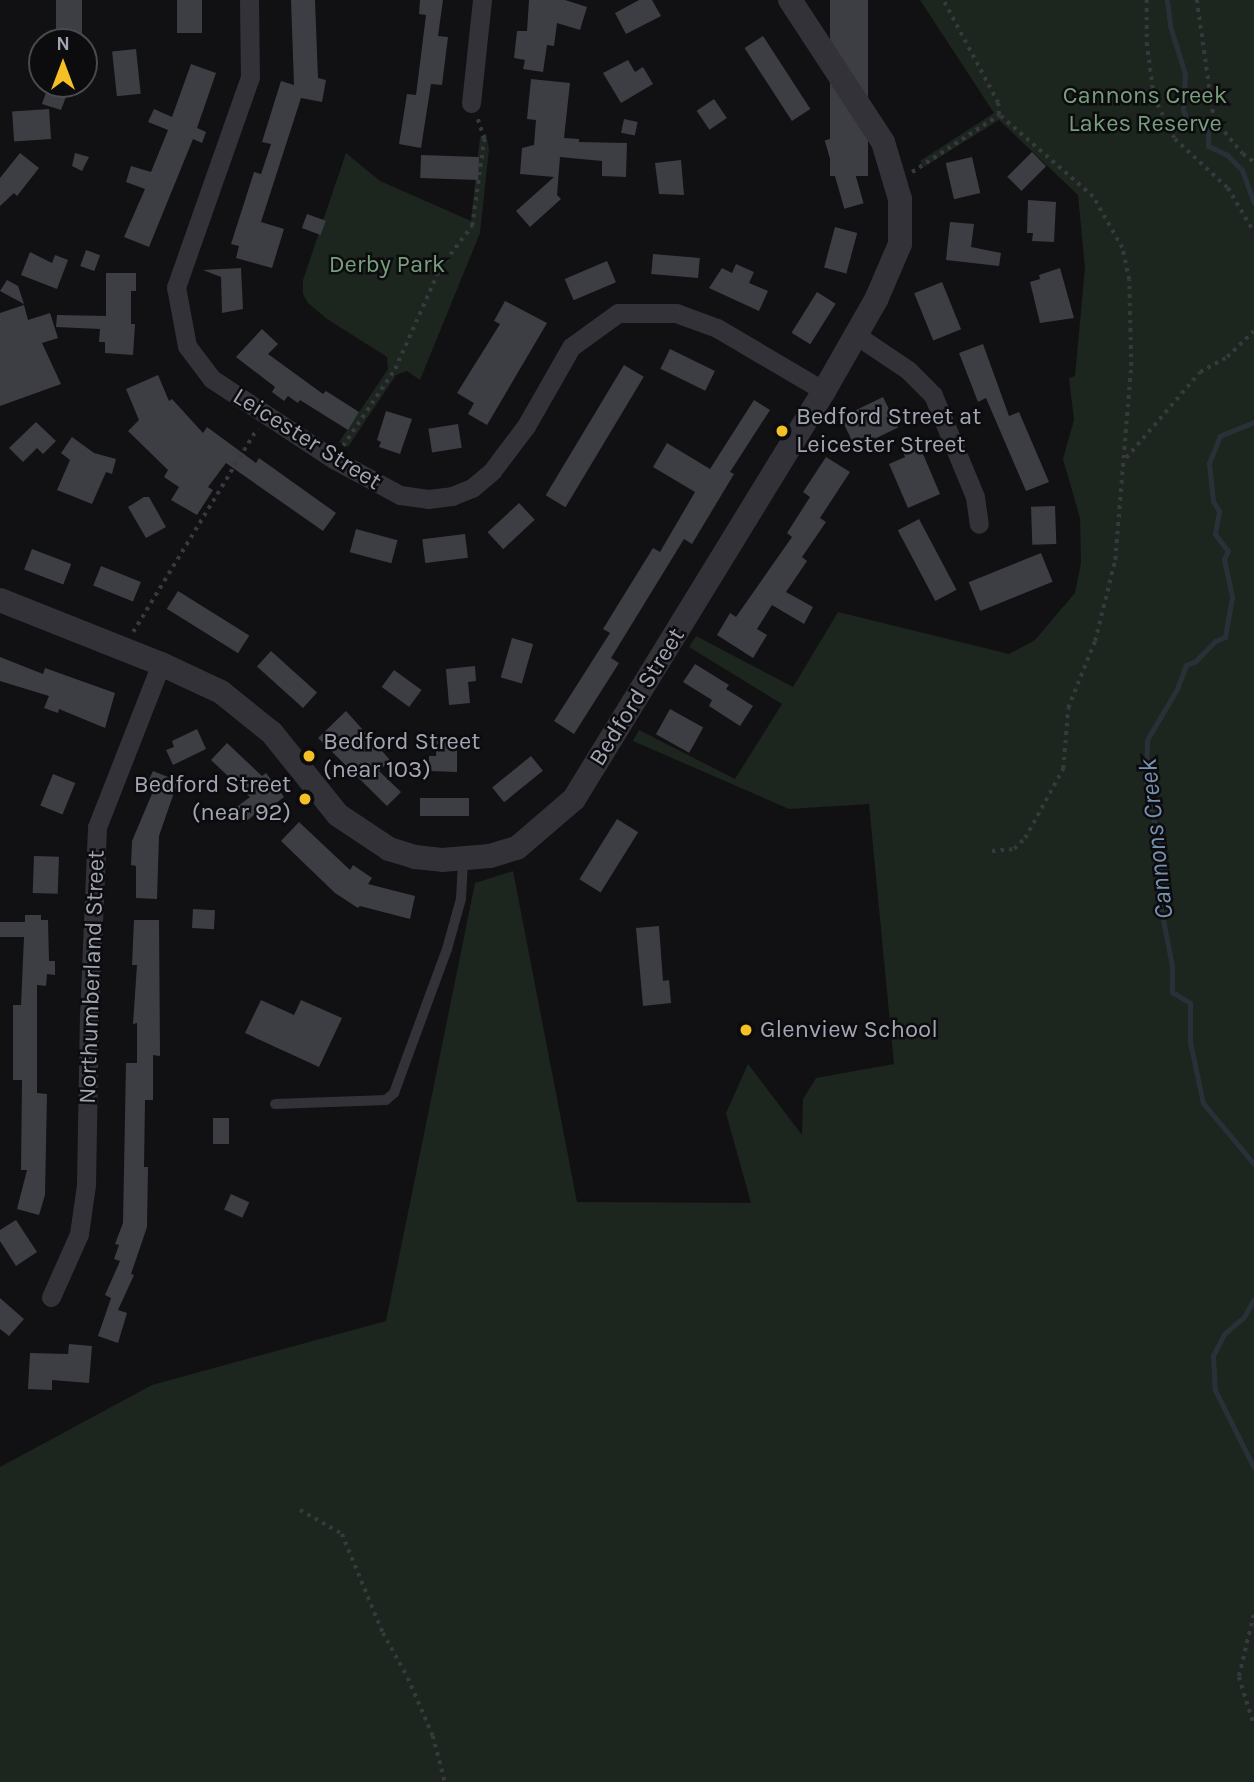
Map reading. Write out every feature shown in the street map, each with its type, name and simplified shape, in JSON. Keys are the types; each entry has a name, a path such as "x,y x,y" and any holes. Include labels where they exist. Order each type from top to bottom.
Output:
{"street":[{"name":"Leicester Street","path":"249,0 250,77 176,287 187,346 212,379 335,460 400,495 428,499 452,496 472,488 492,471 526,426 571,347 618,313 676,313 718,328 824,391"},
{"path":"471,103 481,0"},
{"name":"Bedford Street","path":"0,600 161,664 221,692 251,714 281,744 338,815 389,849 415,857 463,859 517,848 548,825 573,799 824,391 876,299 900,244 900,199 883,142 790,0"},
{"path":"856,335 908,370 933,395 975,497 979,524"},
{"name":"Northumberland Street","path":"51,1297 79,1234 86,1185 89,1004 97,827 161,664"}],"lane":[{"path":"275,1104 386,1101 394,1093 440,971 461,899 463,859"}],"path":[{"path":"943,0 998,103 999,115 1093,197 1122,248 1129,280 1131,366 1115,560 1096,641 1068,708 1063,769 1025,838 1014,849 992,851"},
{"path":"1147,0 1147,43 1154,97 1175,139 1228,188 1254,232"},
{"path":"1197,0 1214,119 1243,154 1254,162"},
{"path":"335,460 395,369 440,268 472,226 484,139 471,103"},
{"path":"895,182 999,115"},
{"path":"1124,460 1200,372 1227,357 1254,331"},
{"path":"123,649 266,415"},
{"path":"300,1510 342,1534 383,1633 408,1678 433,1736 445,1782"},
{"path":"1254,1615 1239,1677 1254,1725"}],"green space":[{"name":"Cannons Creek Lakes Reserve","path":"920,0 1254,0 1254,1782 0,1782 0,1467 152,1385 386,1321 475,883 513,871 577,1202 751,1203 726,1113 748,1064 802,1135 803,1099 816,1078 894,1064 869,804 789,809 633,741 639,730 735,779 782,704 689,647 696,636 793,687 838,612 1009,654 1035,640 1075,593 1081,563 1080,518 1063,459 1074,420 1069,378 1075,376 1085,268 1078,195 999,120 924,167 920,161 994,113"},
{"name":"Derby Park","path":"486,133 489,149 480,233 420,380 407,371 396,375 348,447 339,442 388,369 387,357 327,319 308,303 303,294 303,280 346,153 380,181 471,221 480,137"}],"building":[{"path":"56,0 82,0 82,28 56,28"},
{"path":"177,0 202,0 202,33 177,33"},
{"path":"291,0 315,0 318,78 326,80 322,102 301,98 261,222 284,229 272,268 236,258 239,246 231,244 254,172 261,174 271,144 262,142 281,81 294,85"},
{"path":"420,0 443,0 438,36 448,37 442,85 431,84 421,148 399,144 407,94 416,95 426,15 419,14"},
{"path":"529,0 565,0 587,7 580,30 557,23 554,46 547,45 543,72 523,69 525,60 514,58 517,31 527,31"},
{"path":"639,0 652,0 661,16 626,34 615,13"},
{"path":"830,0 868,0 868,176 830,176"},
{"path":"763,36 810,109 792,121 745,48"},
{"path":"136,49 141,94 117,96 112,52"},
{"path":"628,60 635,72 643,67 653,84 621,103 603,73"},
{"path":"191,64 216,73 197,128 206,132 202,143 193,139 149,247 124,237 145,189 126,182 131,166 151,172 168,130 148,122 154,109 172,117"},
{"path":"531,79 570,83 564,138 579,139 579,142 627,143 626,177 602,176 602,161 560,157 557,195 561,199 530,227 516,211 554,177 520,174 522,148 534,145 536,120 527,119"},
{"path":"44,98 66,98 61,110 42,104"},
{"path":"714,99 727,118 709,130 697,111"},
{"path":"49,109 51,139 14,142 12,112"},
{"path":"624,119 638,122 635,136 621,133"},
{"path":"844,135 864,203 844,209 825,141"},
{"path":"1032,152 1046,166 1021,191 1007,177"},
{"path":"20,153 39,168 17,196 14,193 0,206 0,178"},
{"path":"75,153 89,157 82,171 72,166"},
{"path":"421,155 479,157 478,180 420,178"},
{"path":"972,157 980,193 954,199 946,163"},
{"path":"681,160 684,195 659,194 655,163"},
{"path":"1028,200 1056,202 1054,242 1032,241 1033,233 1027,233"},
{"path":"307,214 326,221 321,235 302,228"},
{"path":"950,222 974,224 971,247 1001,253 999,266 946,260"},
{"path":"835,227 857,233 846,274 824,268"},
{"path":"86,250 100,255 94,271 80,266"},
{"path":"30,252 52,263 55,255 68,260 57,289 21,275"},
{"path":"653,254 700,258 698,278 651,274"},
{"path":"607,261 616,282 574,300 565,279"},
{"path":"736,264 754,272 749,283 768,291 759,311 709,288 722,268 732,273"},
{"path":"241,268 243,309 222,313 221,277 203,270"},
{"path":"1060,268 1074,318 1040,323 1030,282 1040,279 1039,275"},
{"path":"106,273 136,273 136,291 131,291 131,324 135,324 133,355 105,353 105,342 99,342 100,329 56,327 57,315 106,316"},
{"path":"7,280 18,286 24,304 0,291"},
{"path":"942,282 961,329 933,341 914,293"},
{"path":"817,292 836,304 810,344 792,333"},
{"path":"505,301 547,323 487,425 468,414 474,403 457,393 500,324 494,321"},
{"path":"24,305 28,320 50,313 58,338 42,343 61,384 0,406 0,313"},
{"path":"262,329 278,344 268,354 323,394 326,391 359,412 348,430 300,400 298,403 288,396 284,401 272,392 275,387 236,357"},
{"path":"983,344 1009,416 1019,412 1049,482 1026,491 986,398 978,402 959,353"},
{"path":"670,349 715,371 705,391 660,369"},
{"path":"624,365 644,377 565,507 546,495"},
{"path":"158,375 169,401 172,399 203,433 207,427 256,463 259,458 336,513 323,531 226,463 208,487 213,490 197,515 171,500 179,487 164,477 168,470 128,431 139,420 126,389"},
{"path":"883,397 898,428 856,448 841,418"},
{"path":"754,400 770,410 730,472 734,474 692,544 684,539 611,658 619,663 574,734 554,721 610,633 603,629 653,548 660,552 695,492 653,467 667,443 710,469"},
{"path":"386,411 412,419 400,454 379,447 381,442 377,440"},
{"path":"36,422 56,441 43,454 37,448 23,462 9,448"},
{"path":"458,424 462,448 432,452 428,429"},
{"path":"72,437 94,453 116,459 112,474 106,472 92,504 57,490 70,460 61,453"},
{"path":"917,440 940,494 908,508 889,464 905,457 901,447"},
{"path":"826,457 850,472 820,518 826,522 802,557 807,561 786,592 813,607 804,624 772,605 757,629 767,635 753,658 717,635 730,613 736,617 792,537 787,533 810,497 803,492"},
{"path":"144,497 149,497 166,527 146,538 128,507"},
{"path":"519,503 535,520 503,549 488,532"},
{"path":"1055,506 1056,544 1032,545 1031,507"},
{"path":"919,519 957,590 935,601 898,530"},
{"path":"356,529 398,540 391,563 350,552"},
{"path":"465,534 468,558 425,563 422,539"},
{"path":"32,549 71,564 63,585 24,570"},
{"path":"1041,553 1053,582 980,611 969,582"},
{"path":"101,566 141,582 133,602 93,585"},
{"path":"178,591 249,636 238,653 167,609"},
{"path":"512,638 533,644 522,683 501,677"},
{"path":"271,651 317,692 303,708 257,667"},
{"path":"0,657 43,674 45,668 115,693 105,728 59,709 58,713 44,708 49,696 0,681"},
{"path":"695,664 729,685 726,689 753,706 740,726 709,706 712,700 683,682"},
{"path":"475,666 476,681 468,682 470,703 449,705 446,669"},
{"path":"394,670 422,690 409,707 382,687"},
{"path":"670,709 703,727 689,753 656,734"},
{"path":"346,711 390,760 379,771 401,792 387,806 318,738"},
{"path":"197,729 206,749 173,765 166,750 174,747 172,741"},
{"path":"437,735 457,736 457,772 429,771 429,756 436,756"},
{"path":"227,743 262,776 266,773 284,797 257,818 254,815 244,823 234,809 250,797 211,760"},
{"path":"531,756 543,771 504,802 492,787"},
{"path":"153,771 178,781 159,836 157,899 136,898 136,866 131,865 132,841 154,789 146,786"},
{"path":"53,774 75,783 63,815 40,806"},
{"path":"420,798 469,798 469,816 420,816"},
{"path":"617,819 638,832 601,892 579,879"},
{"path":"299,822 350,870 353,865 372,878 368,884 415,896 410,919 360,906 358,908 335,893 281,841"},
{"path":"34,856 59,857 58,894 33,893"},
{"path":"193,909 215,910 214,929 192,928"},
{"path":"25,915 41,915 41,920 48,920 49,961 55,961 55,975 47,974 46,986 37,985 37,1093 47,1094 45,1195 39,1215 17,1209 27,1170 21,1170 22,1080 13,1080 13,1005 21,1005 24,937 0,937 0,922 25,922"},
{"path":"134,920 159,920 160,1056 153,1055 153,1100 145,1100 147,1227 131,1274 134,1275 118,1310 127,1313 118,1343 98,1336 111,1298 105,1295 120,1261 114,1259 119,1245 115,1244 123,1223 126,1063 137,1063 137,1023 133,1024 137,965 132,965"},
{"path":"659,926 663,981 669,980 671,1003 643,1006 636,928"},
{"path":"261,1000 294,1015 301,1000 342,1018 319,1067 245,1033"},
{"path":"213,1118 229,1118 229,1144 213,1144"},
{"path":"231,1194 249,1202 242,1218 224,1210"},
{"path":"16,1220 37,1252 16,1266 0,1241 0,1230"},
{"path":"0,1298 24,1319 9,1336 0,1329"},
{"path":"69,1344 92,1346 89,1383 52,1380 52,1390 28,1389 30,1353 68,1354"}],"waterway":[{"name":"Cannons Creek","path":"1167,0 1170,26 1185,74 1183,110 1187,119 1208,126 1208,146 1227,155 1242,170 1254,203"},
{"name":"Cannons Creek","path":"1254,422 1220,436 1209,463 1213,501 1219,511 1215,534 1228,551 1224,559 1232,597 1225,637 1215,641 1196,661 1186,665 1177,689 1147,740 1146,785 1158,841 1160,904 1172,966 1172,992 1190,1003 1190,1042 1203,1103 1254,1164"},
{"name":"Cannons Creek","path":"1254,1299 1244,1317 1224,1334 1213,1356 1215,1390 1254,1468"}],"place":[{"name":"Bedford Street at Leicester Street","path":"782,431"},
{"name":"Bedford Street (near 103)","path":"309,756"},
{"name":"Bedford Street (near 92)","path":"305,799"},
{"name":"Glenview School","path":"746,1030"}]}
